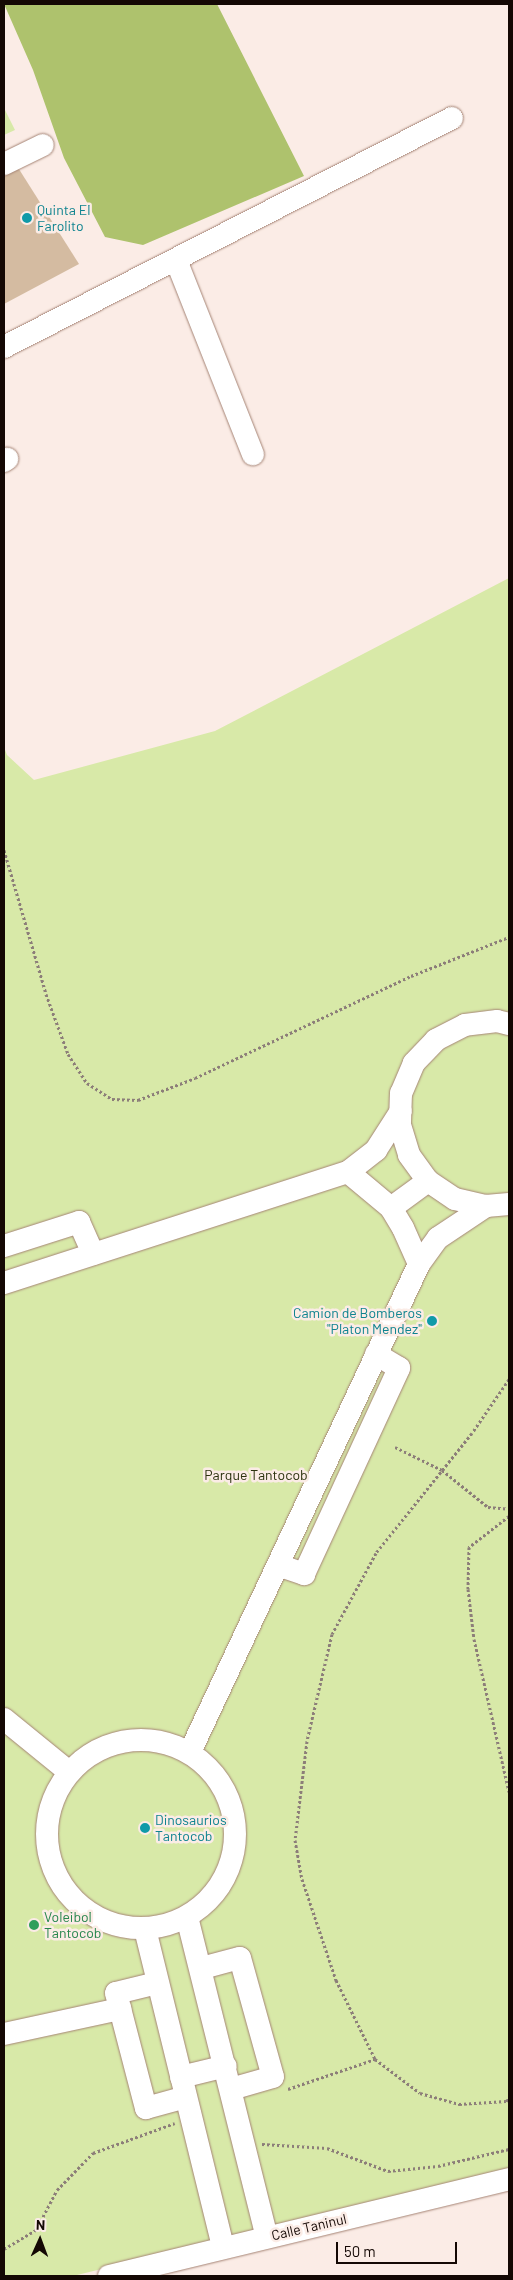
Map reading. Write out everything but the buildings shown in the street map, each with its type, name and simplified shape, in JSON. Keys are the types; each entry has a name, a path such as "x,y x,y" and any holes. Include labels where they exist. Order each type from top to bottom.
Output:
{"street":[{"path":"4,347 452,118"},
{"path":"4,164 43,145"},
{"path":"176,260 253,454"},
{"path":"509,1024 497,1021 465,1025 436,1040 414,1063 402,1092 400,1125 409,1155 428,1181 455,1199 486,1206 509,1204"},
{"path":"4,1283 348,1172 376,1150 401,1111"},
{"path":"348,1172 391,1208 403,1228 419,1264"},
{"path":"391,1208 428,1181"},
{"path":"190,1752 419,1264 438,1238 486,1206"},
{"path":"4,1246 78,1222 93,1254"},
{"path":"4,1719 69,1772"},
{"path":"126,1740 159,1741 190,1752 215,1774 231,1803 236,1836 230,1868 213,1896 187,1917 167,1925 144,1929 113,1924 85,1910 63,1888 50,1860 46,1829 53,1798 69,1772 95,1751 126,1740"},
{"path":"187,1917 202,1968 267,2237"},
{"path":"144,1929 222,2247"},
{"path":"202,1968 240,1958 273,2077 231,2089"},
{"path":"157,1983 116,1993 146,2108 186,2097 226,2066"},
{"path":"4,2034 120,2010"},
{"name":"Calle Taninul","path":"109,2276 222,2247 509,2179"}],"path":[{"path":"4,850 46,994 68,1054 87,1083 112,1099 138,1100 195,1078 411,976 509,937"},
{"path":"509,1379 472,1434 376,1553 332,1634 307,1741 296,1840 305,1888 336,1980 375,2058 420,2093 459,2104 506,2101 509,2099"},
{"path":"395,1447 442,1470 488,1507 509,1509"},
{"path":"509,1516 469,1547 468,1589 474,1639 509,1792"},
{"path":"282,2091 375,2058"},
{"path":"4,2249 36,2230 57,2190 94,2153 186,2097"},
{"path":"244,2143 327,2148 388,2171 438,2166 509,2149"}],"green space":[{"path":"4,4 217,4 304,176 143,245 105,237 64,158 33,70"},
{"path":"4,108 15,130 4,135"},
{"name":"Parque Tantocob","path":"509,578 509,2169 73,2276 4,2276 4,747 7,755 34,780 215,731"}],"place":[{"name":"Quinta El Farolito","path":"27,218"},
{"name":"Camion de Bomberos \"Platon Mendez\"","path":"432,1321"},
{"name":"Dinosaurios Tantocob","path":"145,1828"},
{"name":"Voleibol Tantocob","path":"34,1925"}]}
